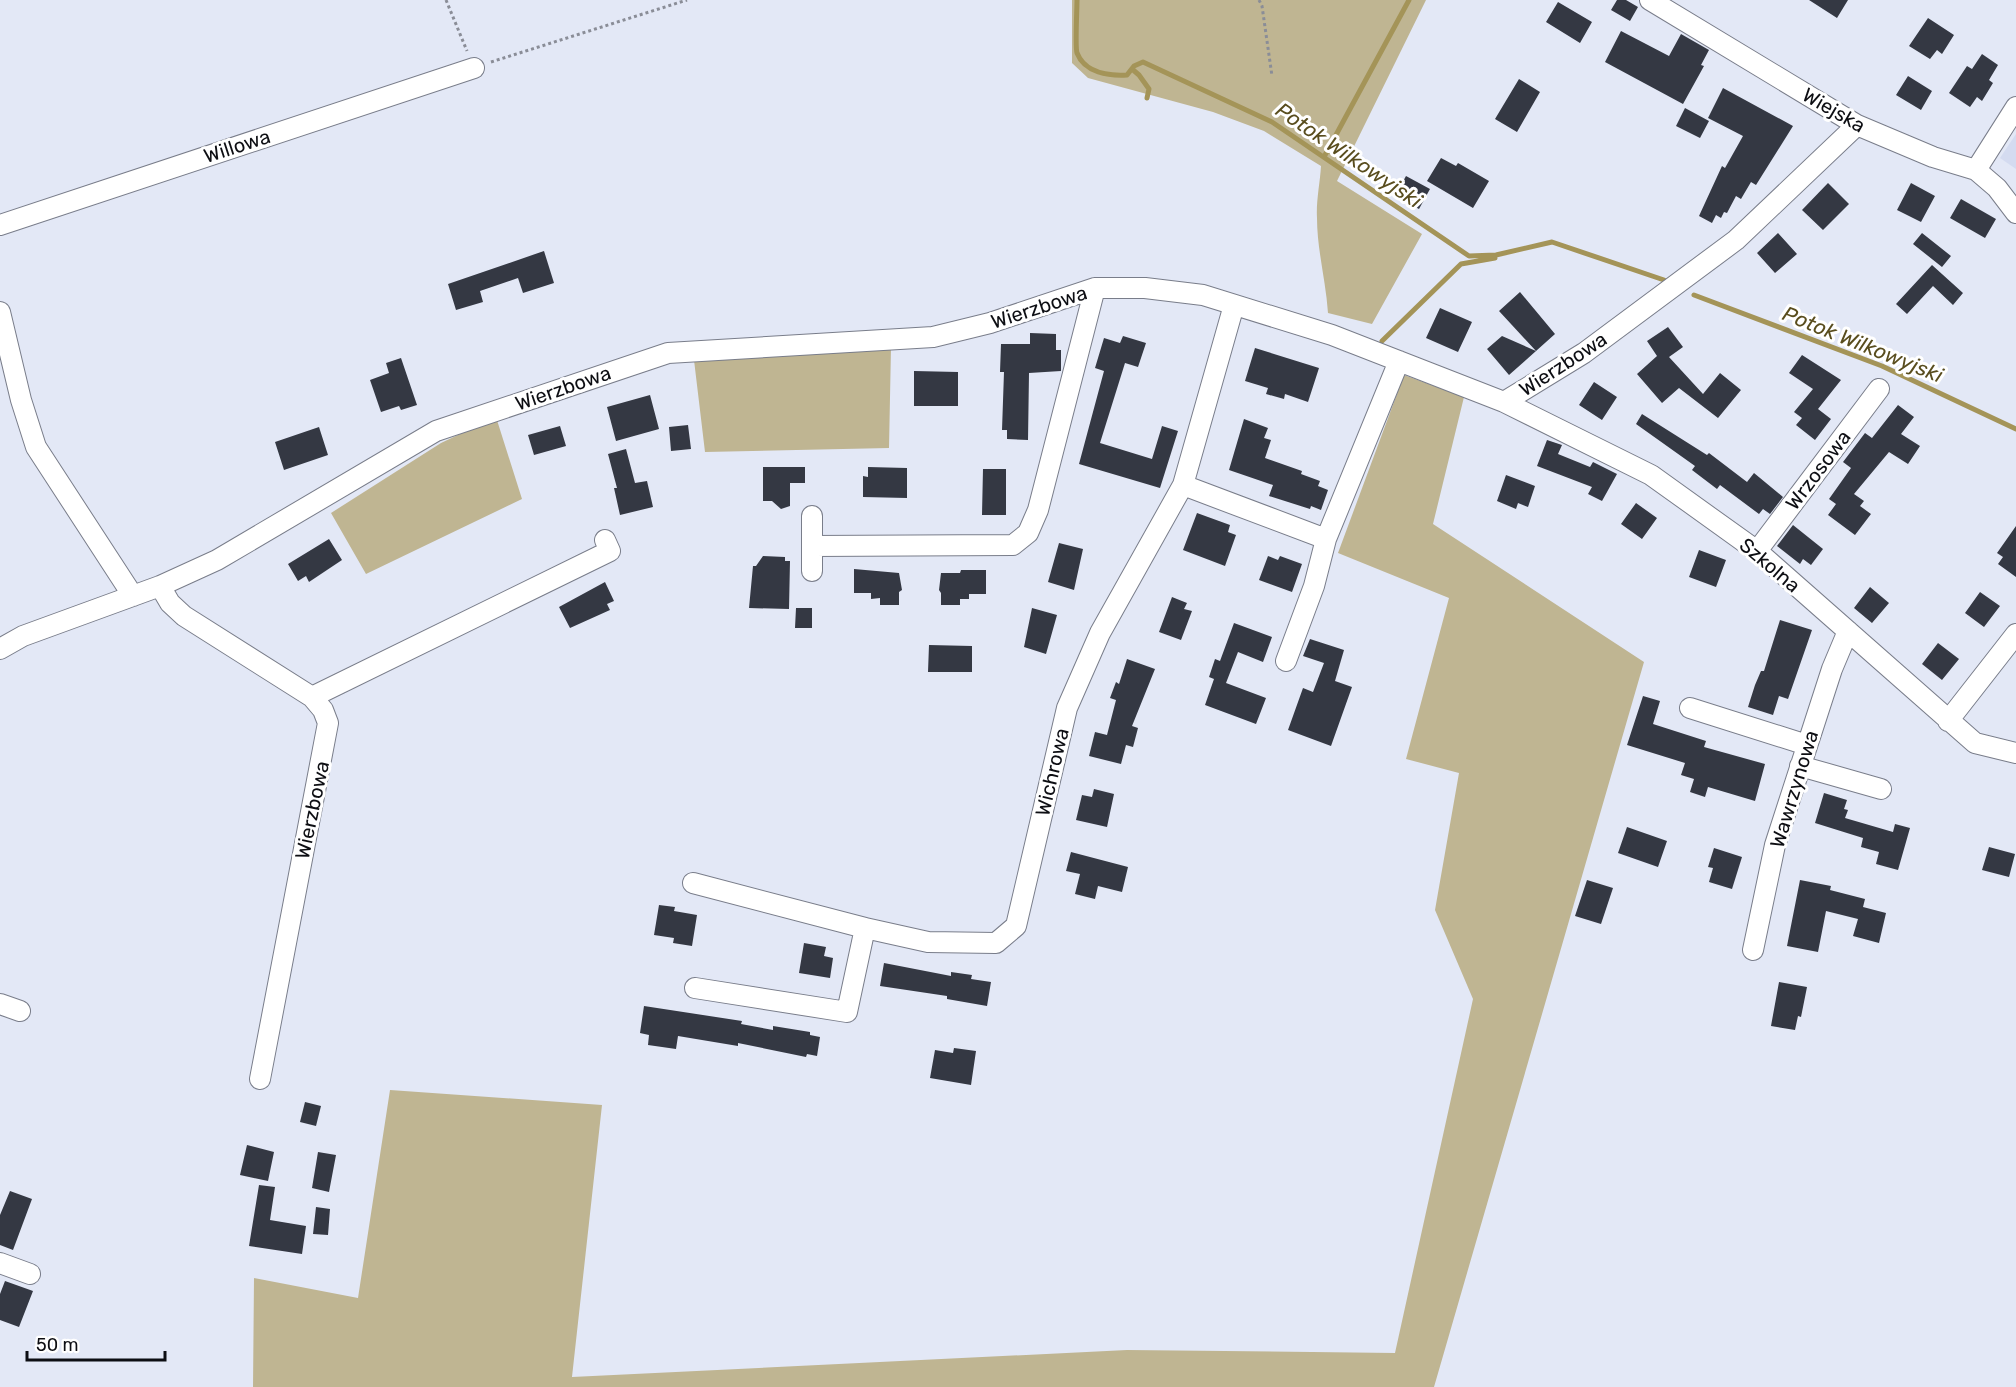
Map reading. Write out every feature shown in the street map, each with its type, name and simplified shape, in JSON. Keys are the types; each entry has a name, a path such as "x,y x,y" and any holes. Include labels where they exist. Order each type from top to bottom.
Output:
{"street":[{"name":"Wiejska","path":"1650,0 1857,125 1933,157 1976,170 1997,188 2016,213"},
{"name":"Willowa","path":"0,225 474,68"},
{"path":"1976,170 2016,107"},
{"name":"Wierzbowa","path":"0,649 23,636 160,586 217,560 436,431 668,353 933,337 990,323 1095,288 1145,288 1203,295 1332,335 1504,402 1584,353 1736,240 1857,125"},
{"path":"812,546 1013,545 1028,533 1038,510 1095,288"},
{"name":"Wichrowa","path":"693,883 864,928 928,942 996,943 1016,926 1067,708 1100,633 1183,484 1234,305"},
{"path":"0,312 21,400 36,447 133,596"},
{"path":"1286,661 1314,586 1326,539 1399,361"},
{"name":"Wrzosowa","path":"1757,551 1879,389"},
{"name":"Szkolna","path":"1504,402 1651,475 1757,551 1975,743 2016,753"},
{"path":"1183,484 1326,539"},
{"path":"812,516 812,571"},
{"path":"312,697 610,551 605,540"},
{"name":"Wierzbowa","path":"160,586 170,603 184,616 312,697 325,714 328,732 260,1079"},
{"name":"Wawrzynowa","path":"1754,950 1775,845 1807,745 1848,632"},
{"path":"1948,721 2016,634"},
{"path":"1690,708 1807,745"},
{"path":"1800,766 1881,789"},
{"path":"695,988 847,1012 864,928"},
{"path":"0,1004 20,1011"},
{"path":"0,1263 30,1274"}],"path":[{"path":"446,0 474,68 687,0"},
{"path":"1259,0 1263,6 1272,76"}],"shaded area":[{"path":"1072,0 1426,0 1337,181 1422,234 1372,324 1328,313 1317,230 1321,166 1264,131 1213,112 1088,78 1072,63"},
{"path":"2016,134 2016,169 2000,158"},
{"path":"891,347 889,448 705,452 694,360"},
{"path":"1404,375 1464,397 1433,524 1644,662 1434,1387 253,1387 254,1278 358,1298 390,1090 602,1105 572,1377 1127,1350 1395,1353 1473,999 1435,910 1459,773 1406,759 1449,598 1338,553"},
{"path":"496,417 522,499 366,574 331,513 441,443"}],"building":[{"path":"1617,0 1626,0 1638,7 1630,21 1611,10"},
{"path":"1809,0 1848,0 1837,18"},
{"path":"1558,2 1592,22 1580,43 1546,22"},
{"path":"1928,18 1954,35 1942,54 1937,50 1930,59 1909,46"},
{"path":"1621,31 1669,56 1681,34 1709,50 1701,65 1704,66 1683,104 1605,62"},
{"path":"1982,54 1998,65 1989,80 1993,83 1982,101 1977,97 1970,107 1949,93 1967,66 1972,69"},
{"path":"1908,76 1932,91 1921,110 1896,95"},
{"path":"1519,79 1540,92 1517,132 1495,119"},
{"path":"1723,88 1793,126 1756,185 1751,182 1741,199 1736,196 1727,213 1724,212 1721,218 1716,215 1712,223 1699,216 1722,166 1725,168 1743,136 1708,118"},
{"path":"1685,108 1709,121 1700,138 1676,126"},
{"path":"1441,158 1456,166 1458,163 1489,181 1473,208 1427,181"},
{"path":"1406,176 1430,189 1419,209 1395,196"},
{"path":"1828,183 1849,204 1823,230 1802,210"},
{"path":"1911,183 1935,196 1921,222 1897,210"},
{"path":"1961,199 1996,219 1985,238 1950,218"},
{"path":"1778,233 1797,254 1775,273 1757,253"},
{"path":"1922,233 1951,256 1942,267 1913,244"},
{"path":"544,251 554,283 523,293 518,278 480,291 483,302 456,310 448,284"},
{"path":"1932,265 1963,293 1953,305 1933,286 1907,314 1896,304"},
{"path":"1520,292 1555,334 1536,351 1499,311"},
{"path":"1440,308 1472,322 1458,352 1426,338"},
{"path":"1668,327 1683,347 1669,357 1703,394 1720,373 1741,390 1718,418 1679,388 1662,403 1637,374 1657,356 1647,341"},
{"path":"1030,333 1056,334 1056,350 1061,350 1061,371 1029,373 1028,440 1007,439 1007,430 1002,430 1004,372 1000,372 1001,344 1030,344"},
{"path":"1123,336 1146,343 1138,367 1125,363 1100,443 1152,459 1162,426 1178,431 1160,488 1079,464 1104,371 1095,368 1104,338 1120,343"},
{"path":"1502,336 1536,351 1509,375 1487,349"},
{"path":"1255,348 1319,368 1308,402 1285,394 1284,399 1266,394 1268,388 1245,381"},
{"path":"1802,355 1841,380 1818,409 1831,419 1815,440 1796,425 1802,418 1794,412 1813,389 1789,373"},
{"path":"401,358 417,405 401,410 399,406 381,412 370,380 389,373 386,363"},
{"path":"914,371 958,372 958,406 914,406"},
{"path":"1594,382 1617,397 1602,420 1579,405"},
{"path":"650,395 659,429 616,441 607,407"},
{"path":"1898,405 1914,417 1901,434 1920,446 1908,464 1889,452 1854,494 1864,501 1860,506 1871,514 1855,535 1828,515 1836,504 1829,499 1851,468 1843,462 1865,433 1872,438"},
{"path":"1642,414 1707,455 1709,453 1747,482 1754,473 1783,497 1770,514 1763,509 1759,514 1720,485 1717,489 1692,470 1695,466 1636,424"},
{"path":"1244,419 1268,428 1264,438 1271,440 1265,458 1302,471 1301,474 1320,481 1318,486 1328,490 1321,510 1311,506 1310,509 1269,496 1273,485 1229,470"},
{"path":"688,425 691,449 671,451 669,427"},
{"path":"560,426 566,446 534,455 528,435"},
{"path":"319,427 328,455 284,470 275,442"},
{"path":"1547,440 1562,445 1558,454 1590,467 1593,462 1617,474 1602,501 1588,494 1592,487 1537,466"},
{"path":"626,449 635,483 647,481 653,507 620,515 614,488 617,488 608,454"},
{"path":"763,467 805,467 805,483 790,483 790,506 781,509 772,501 763,501"},
{"path":"868,467 907,468 907,498 863,497 863,476 868,477"},
{"path":"983,469 1006,469 1006,515 982,515"},
{"path":"1506,475 1535,486 1528,507 1518,503 1516,509 1497,501"},
{"path":"1636,503 1657,518 1642,539 1621,524"},
{"path":"1197,513 1230,525 1228,532 1236,535 1225,566 1183,550"},
{"path":"1793,525 1823,549 1811,565 1803,559 1800,564 1777,546"},
{"path":"2016,526 2016,577 1998,564 2003,557 1997,553"},
{"path":"329,539 342,560 309,582 306,576 298,581 288,564"},
{"path":"1059,543 1083,549 1074,590 1048,582"},
{"path":"1699,550 1726,560 1716,587 1689,577"},
{"path":"763,556 785,557 785,561 790,561 789,609 749,608 753,566 756,566"},
{"path":"1268,556 1278,560 1280,556 1302,564 1292,592 1259,580"},
{"path":"854,569 899,573 902,590 899,592 899,605 880,605 880,598 871,599 871,593 854,593"},
{"path":"961,570 986,570 986,594 969,594 969,599 960,599 960,605 941,605 939,590 941,573 960,573"},
{"path":"605,582 614,601 607,604 610,610 570,628 559,607"},
{"path":"1870,587 1889,603 1872,623 1854,608"},
{"path":"1980,592 2000,606 1984,627 1965,613"},
{"path":"1172,597 1187,603 1184,609 1192,611 1181,640 1159,632"},
{"path":"796,608 812,608 812,628 795,628"},
{"path":"1032,608 1057,615 1046,654 1024,647"},
{"path":"1780,620 1812,630 1788,699 1779,696 1773,715 1748,707 1761,671 1764,671"},
{"path":"1234,623 1272,637 1263,662 1238,652 1226,683 1266,698 1256,724 1205,705 1214,679 1209,677 1215,659 1220,661"},
{"path":"1310,639 1344,650 1335,681 1352,687 1331,746 1288,730 1303,688 1313,692 1324,663 1303,656"},
{"path":"1938,643 1959,659 1942,680 1922,664"},
{"path":"929,645 972,646 972,672 928,672"},
{"path":"1127,659 1155,669 1132,726 1138,728 1133,747 1126,745 1121,764 1089,756 1095,732 1107,735 1116,700 1110,698 1116,682 1119,684"},
{"path":"1643,696 1660,701 1653,724 1706,741 1704,747 1765,764 1755,801 1708,787 1705,797 1690,792 1694,779 1681,775 1685,763 1627,745"},
{"path":"1094,789 1114,794 1107,827 1076,820 1082,795 1092,797"},
{"path":"1824,793 1847,800 1844,809 1848,810 1845,818 1893,832 1895,824 1910,828 1898,870 1876,864 1879,852 1861,847 1863,838 1815,823"},
{"path":"1627,827 1667,841 1658,867 1618,853"},
{"path":"1989,847 2015,854 2009,877 1982,870"},
{"path":"1714,848 1742,857 1732,889 1709,882 1713,868 1708,867"},
{"path":"1071,852 1128,867 1122,892 1098,886 1095,899 1075,894 1080,874 1066,871"},
{"path":"1587,880 1613,888 1601,924 1575,916"},
{"path":"1800,880 1831,886 1830,890 1865,899 1863,907 1886,913 1879,943 1853,936 1858,919 1826,911 1818,952 1787,946"},
{"path":"659,905 675,907 674,911 697,915 692,946 673,943 674,938 654,935"},
{"path":"804,943 826,947 824,956 833,958 830,978 799,973"},
{"path":"884,963 951,976 951,972 972,975 971,979 991,982 987,1006 947,999 947,996 880,986"},
{"path":"1779,982 1807,987 1801,1017 1798,1016 1795,1030 1771,1026"},
{"path":"644,1006 742,1021 741,1024 773,1030 773,1026 810,1032 810,1035 820,1037 817,1056 807,1054 806,1057 738,1043 738,1046 678,1036 676,1049 648,1045 649,1035 640,1033"},
{"path":"954,1048 976,1051 971,1085 930,1078 935,1050 953,1053"},
{"path":"305,1102 321,1106 316,1126 300,1122"},
{"path":"247,1145 274,1152 268,1181 240,1175"},
{"path":"318,1152 336,1155 329,1192 312,1188"},
{"path":"259,1185 275,1187 270,1220 306,1226 302,1254 249,1246"},
{"path":"10,1191 32,1199 13,1250 0,1245 0,1215"},
{"path":"316,1207 330,1209 328,1235 313,1234"},
{"path":"5,1281 33,1291 19,1327 0,1320 0,1294"}],"waterway":[{"name":"Potok Wilkowyjski","path":"1077,0 1077,53 1081,60 1092,69 1105,74 1127,75 1134,66 1143,62 1272,122 1469,256 1496,255 1552,242 1664,280"},
{"path":"1324,157 1409,0"},
{"path":"1132,69 1149,89 1147,98"},
{"path":"1382,341 1461,264 1495,258"},
{"name":"Potok Wilkowyjski","path":"1694,295 1882,366 2016,429"}]}
